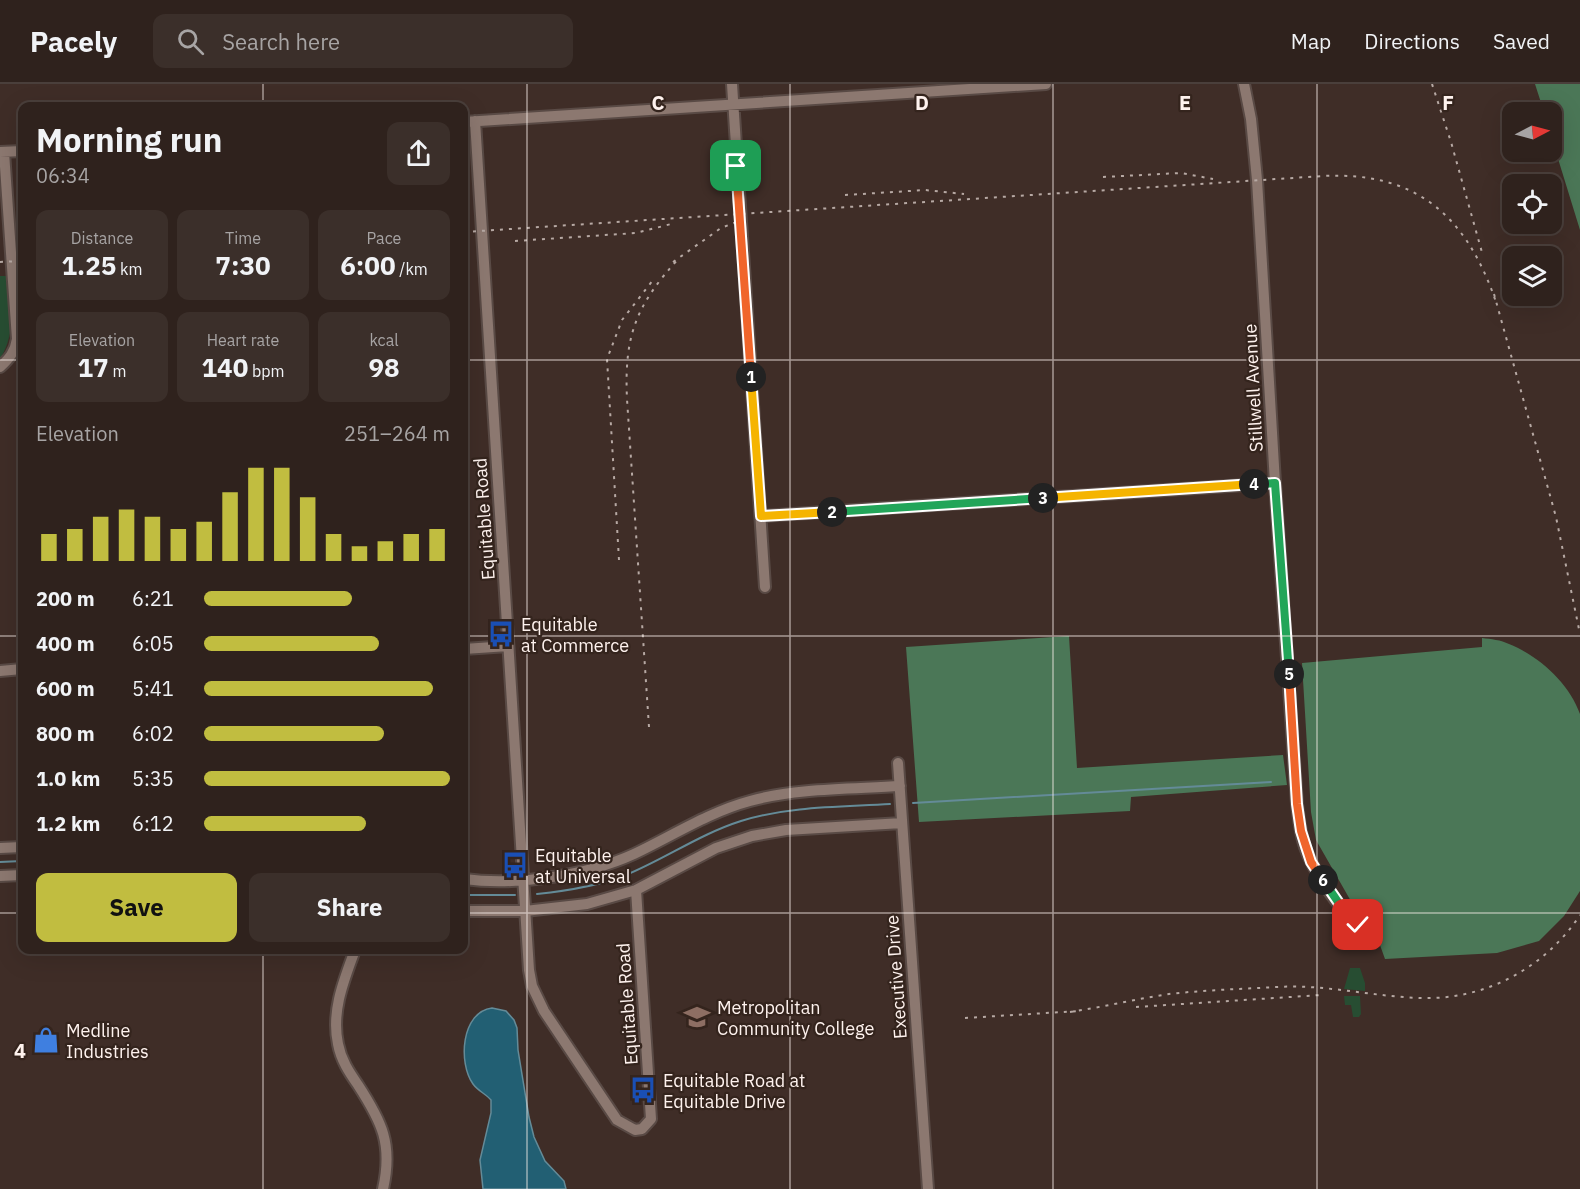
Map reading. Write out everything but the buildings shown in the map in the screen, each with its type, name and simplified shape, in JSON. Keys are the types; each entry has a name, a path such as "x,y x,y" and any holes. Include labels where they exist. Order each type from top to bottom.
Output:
{"street":[{"path":"732,84 765,587"},
{"path":"469,121 1046,84"},
{"name":"Stillwell Avenue","path":"1244,84 1251,119 1257,180 1297,804 1301,831 1311,862 1347,915 1358,925"},
{"name":"Equitable Road","path":"469,121 508,646 529,970 537,999 610,1111 623,1125 635,1130 642,1129 651,1119 636,890"},
{"path":"0,367 10,357 17,339 2,152 18,151"},
{"path":"761,516 1275,483"},
{"path":"468,649 508,646"},
{"path":"0,671 18,669"},
{"name":"Executive Drive","path":"898,763 928,1189"},
{"path":"468,879 524,879 571,874 608,865 721,810 750,801 791,794 900,786"},
{"path":"468,911 525,911 587,904 636,890 716,848 752,836 786,830 902,823"},
{"path":"0,848 18,847"},
{"path":"0,876 18,875"},
{"path":"354,954 339,1000 336,1035 346,1068 377,1115 384,1130 387,1171 382,1189"}],"green space":[{"path":"1535,84 1580,84 1580,230 1559,162 1562,162 1562,102 1541,102"},
{"path":"0,276 8,276 11,329 0,359"},
{"path":"1069,636 1077,768 1283,755 1287,785 1131,797 1130,811 919,822 906,647"},
{"path":"1482,638 1506,643 1542,663 1561,681 1580,714 1580,891 1564,916 1539,941 1497,953 1385,959 1370,909 1352,903 1316,840 1311,812 1302,663 1482,647"},
{"path":"1350,968 1360,968 1365,991 1344,989"},
{"path":"1344,996 1360,996 1361,1014 1359,1017 1353,1017 1351,1005 1345,1005"}],"water":[{"path":"492,1008 506,1011 514,1020 534,1137 545,1161 564,1181 566,1189 483,1189 480,1160 491,1113 491,1100 473,1084 468,1075 464,1052 468,1028 482,1012"}],"waterway":[{"path":"913,803 1271,782"},
{"path":"537,894 582,888 615,879 726,826 759,816 815,808 890,804"},
{"path":"0,862 18,861"},
{"path":"468,895 515,895"}],"railway":[{"path":"1432,84 1483,256"},
{"path":"1103,177 1181,173 1213,179"},
{"path":"468,232 1323,176 1356,176 1386,182 1411,191 1434,205 1453,223 1470,246 1496,302"},
{"path":"845,195 925,190 964,194"},
{"path":"673,262 721,228 747,218"},
{"path":"515,241 636,233 675,223"},
{"path":"649,727 627,399 628,357 631,339 643,306 680,257"},
{"path":"0,262 18,261"},
{"path":"619,560 607,359 622,320 653,280"},
{"path":"1494,294 1556,517 1580,634"},
{"path":"1070,1012 1169,994 1277,987 1314,987 1422,998 1468,993 1490,987 1531,965 1566,934 1580,915"},
{"path":"1136,1007 1321,995"},
{"path":"965,1018 1079,1011"}],"place":[{"name":"Equitable at Commerce","path":"501,634"},
{"name":"Equitable at Universal","path":"515,865"},
{"name":"Metropolitan Community College","path":"697,1017"},
{"name":"Medline Industries","path":"46,1040"},
{"name":"Equitable Road at Equitable Drive","path":"643,1090"}],"route":[{"path":"736,166 761,516 1275,483 1297,804 1301,831 1311,862 1347,915 1358,925"}]}
